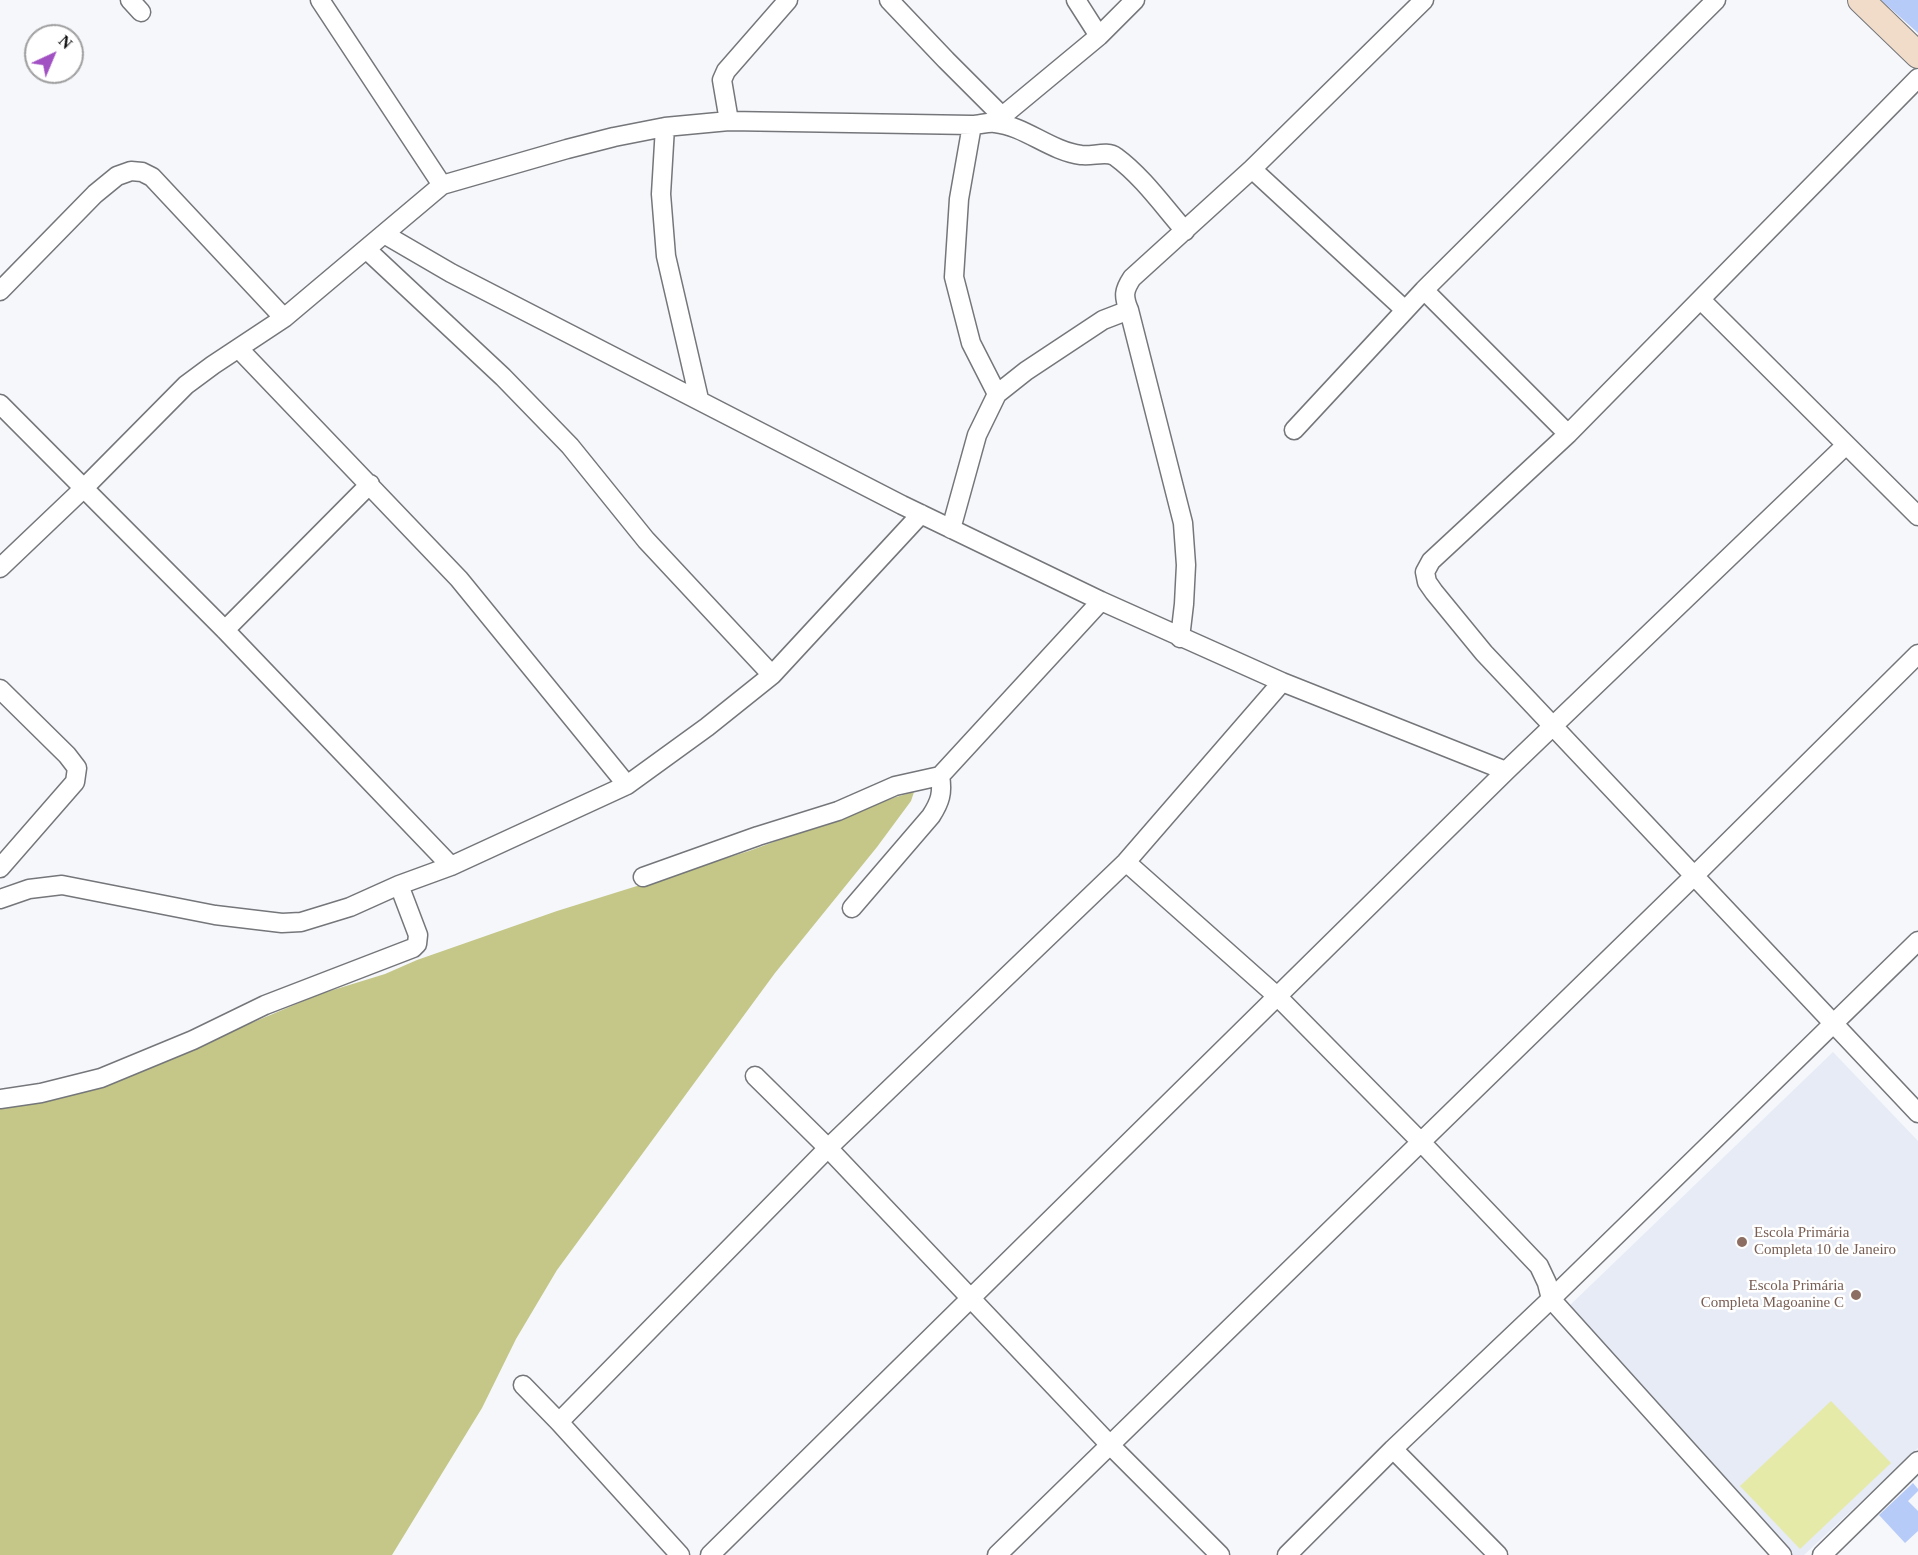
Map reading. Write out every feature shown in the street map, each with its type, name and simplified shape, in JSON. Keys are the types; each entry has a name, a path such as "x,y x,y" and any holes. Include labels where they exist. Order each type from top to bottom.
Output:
{"street":[{"path":"320,0 442,185"},
{"path":"729,121 722,80 726,72 788,0"},
{"path":"889,0 998,119 1063,151 1081,156 1115,155 1142,181 1185,231"},
{"path":"1076,0 1099,36"},
{"path":"0,568 84,488 186,385 213,364 284,318 442,185 579,146 665,127 729,121 972,125 998,119 1099,36 1135,0"},
{"path":"1180,638 1186,565 1183,523 1124,298 1125,289 1132,278 1252,169 1424,0"},
{"path":"1294,430 1424,290 1716,0"},
{"path":"1861,0 1918,55"},
{"path":"1918,78 1568,434 1431,561 1425,572 1427,582 1434,592 1484,653 1918,1113"},
{"path":"972,125 959,200 954,277 971,343 997,394"},
{"path":"665,127 661,194 666,256 699,399"},
{"path":"1252,169 1405,310"},
{"path":"0,291 95,194 117,176 131,171 142,172 152,177 284,318"},
{"path":"384,234 451,273 921,514 1101,601 1282,682 1506,771"},
{"path":"366,249 503,376 570,446 646,540 772,675"},
{"path":"1424,290 1568,434"},
{"path":"1701,300 1918,516"},
{"path":"951,529 976,435 997,394 1026,371 1103,320 1129,310"},
{"path":"239,349 459,579 627,785"},
{"path":"0,404 225,630 451,866"},
{"path":"710,1555 1506,771 1846,445"},
{"path":"225,630 370,484"},
{"path":"0,899 29,889 62,885 215,915 282,923 302,922 351,907 399,885 451,866 627,785 707,727 772,675 921,514"},
{"path":"643,877 748,839 838,811 895,786 940,776 1101,601"},
{"path":"997,1555 1695,875 1918,654"},
{"path":"559,1422 828,1148 1126,862 1282,682"},
{"path":"0,689 67,755 77,768 75,782 0,868"},
{"path":"852,908 931,816 939,803 943,790 940,776"},
{"path":"1126,862 1278,997 1539,1266 1551,1299 1782,1555"},
{"path":"0,1099 41,1093 101,1078 142,1062 275,1001 413,948 417,944 418,935 399,885"},
{"path":"1287,1555 1393,1449 1551,1299 1918,941"},
{"path":"755,1076 828,1148 1110,1445 1220,1555"},
{"path":"523,1385 680,1555"},
{"path":"1393,1449 1498,1555"},
{"path":"1822,1555 1918,1461"}],"shaded area":[{"path":"1833,1052 1918,1141 1918,1448 1804,1555 1791,1555 1669,1415 1566,1309"}],"green space":[{"path":"914,792 911,801 877,847 775,973 557,1270 516,1339 482,1408 392,1555 0,1555 0,1109 107,1084 320,994 385,974 417,960 557,911 749,851"},
{"path":"1831,1401 1891,1463 1800,1549 1740,1486"}],"building":[{"path":"1881,0 1918,0 1918,33"},
{"path":"1913,1483 1918,1491 1908,1501 1918,1511 1918,1531 1905,1543 1879,1515"}],"place":[{"name":"Escola Primária Completa 10 de Janeiro","path":"1742,1242"},
{"name":"Escola Primária Completa Magoanine C","path":"1856,1295"}]}
